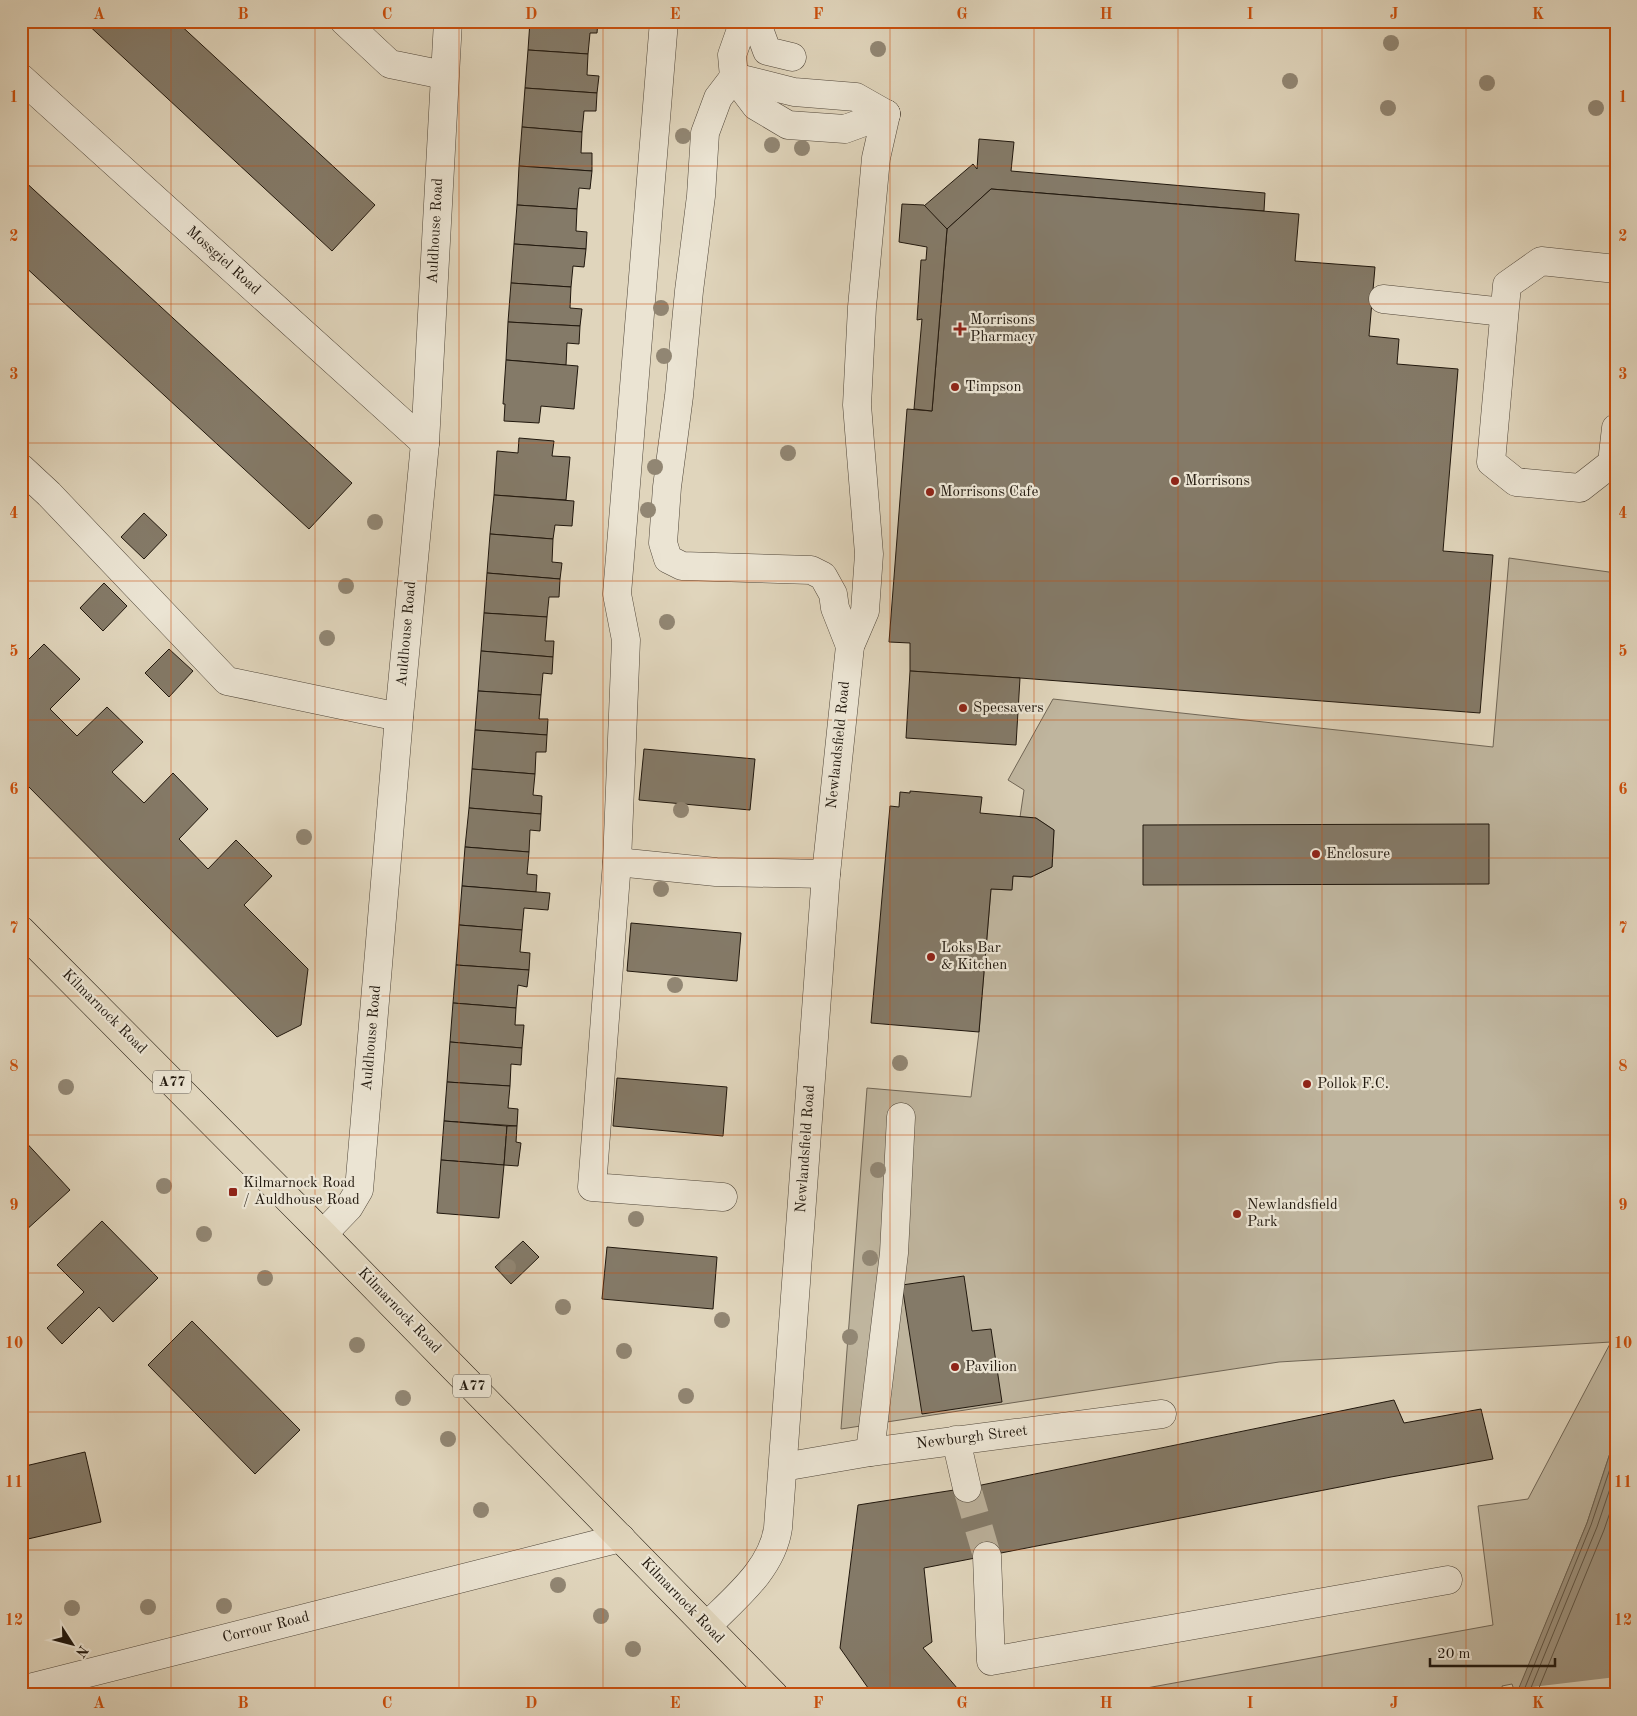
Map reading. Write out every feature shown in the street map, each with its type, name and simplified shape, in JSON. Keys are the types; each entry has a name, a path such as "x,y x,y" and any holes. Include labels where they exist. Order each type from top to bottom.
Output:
{"main road":[{"name":"Kilmarnock Road","path":"21,930 323,1234 774,1695"}],"street":[{"path":"344,21 390,64 444,74"},
{"name":"Auldhouse Road","path":"323,1234 349,1207 359,1190 399,717 425,443 448,21"},
{"path":"664,21 617,594 626,640 617,862 592,1187 723,1197"},
{"path":"744,21 732,56 734,77 718,98 705,133 702,196 666,487 663,543 668,559 682,566 811,570 823,576 833,594 835,608 850,646"},
{"path":"756,21 767,50 792,57"},
{"path":"734,77 794,92 856,97 886,114 876,166 862,307 857,405 869,554 865,611 850,646"},
{"name":"Mossgiel Road","path":"21,78 425,443"},
{"path":"1616,269 1541,261 1507,285 1491,462 1516,482 1580,488 1612,463 1616,428"},
{"path":"1383,299 1504,312"},
{"path":"21,468 49,494 227,681 399,717"},
{"name":"Newlandsfield Road","path":"707,1626 758,1574 777,1538 826,874 850,646"},
{"path":"617,862 716,872 826,874"},
{"path":"870,1452 894,1252 902,1117"},
{"name":"Newburgh Street","path":"783,1467 870,1452 1162,1414"},
{"path":"956,1440 967,1488"},
{"name":"Corrour Road","path":"21,1690 621,1538"},
{"path":"987,1556 991,1661 1448,1580"}],"shaded area":[{"name":"Newlandsfield Park","path":"1509,558 1616,573 1616,1435 1587,1523 1519,1689 1514,1690 1512,1684 1502,1686 1503,1691 1482,1695 1108,1695 1493,1625 1478,1506 1528,1499 1611,1342 1279,1362 841,1429 867,1088 971,1097 979,1032 991,889 1011,890 1013,876 1031,877 1052,867 1054,830 1036,818 1020,817 1024,790 1008,780 1053,699 1493,747"}],"water":[{"path":"1616,1435 1616,1695 1516,1695 1587,1523"}],"pier":[{"path":"1616,1677 1616,1695 1514,1695 1516,1689"}],"building":[{"path":"84,21 176,21 375,205 332,251"},
{"path":"530,21 598,21 597,33 590,33 588,54 528,50"},
{"path":"528,50 588,54 587,75 599,76 597,93 525,88"},
{"path":"525,88 597,93 596,111 584,111 582,132 522,127"},
{"path":"522,127 582,132 581,153 592,153 592,171 519,166"},
{"path":"979,139 1014,142 1011,171 1265,193 1264,211 991,189 947,229 924,206 973,164 977,169"},
{"path":"519,166 592,171 590,189 579,188 577,209 517,205"},
{"path":"21,178 352,483 309,529 21,263"},
{"name":"Morrisons","path":"991,189 1299,214 1295,261 1375,267 1369,336 1399,339 1397,364 1458,369 1443,551 1493,555 1480,713 910,671 910,643 889,642 907,409 932,411 947,229"},
{"path":"902,204 924,205 947,229 932,411 914,409 922,319 917,320 921,260 926,260 927,247 899,242"},
{"path":"517,205 577,209 576,231 587,232 586,249 514,244"},
{"path":"514,244 586,249 584,267 573,266 571,287 511,283"},
{"path":"511,283 571,287 570,308 582,309 580,326 508,322"},
{"path":"508,322 580,326 579,344 567,343 566,365 506,360"},
{"path":"506,360 578,366 574,409 541,406 539,423 504,421 505,404 503,404"},
{"path":"519,438 554,441 552,456 570,457 566,500 494,495 497,451 518,453"},
{"path":"494,495 574,501 572,526 555,525 553,539 490,534"},
{"path":"144,513 167,535 144,559 121,537"},
{"path":"490,534 553,539 552,562 562,563 560,579 487,573"},
{"path":"487,573 560,579 559,597 549,597 547,617 484,613"},
{"path":"104,583 127,606 103,631 80,608"},
{"path":"484,613 547,617 545,641 554,641 553,657 481,651"},
{"path":"44,644 80,679 50,709 77,736 107,707 143,742 112,772 144,803 173,773 208,809 179,839 208,869 236,840 272,876 244,905 308,969 301,1025 277,1037 21,779 21,667"},
{"path":"169,649 193,671 169,697 145,673"},
{"path":"481,651 553,657 552,674 543,673 541,695 478,691"},
{"name":"Specsavers","path":"910,671 1020,678 1016,745 906,738"},
{"path":"478,691 541,695 539,719 548,719 547,735 475,730"},
{"path":"475,730 547,735 546,752 536,752 535,774 472,769"},
{"path":"644,749 755,759 750,810 639,800"},
{"path":"472,769 535,774 533,795 542,796 541,814 469,808"},
{"name":"Loks Bar & Kitchen","path":"910,791 982,797 980,813 1036,818 1054,830 1052,867 1031,877 1013,876 1012,890 991,889 979,1032 871,1023 890,806 899,807 900,792 910,793"},
{"path":"469,808 541,814 540,831 530,830 529,852 465,847"},
{"name":"Enclosure","path":"1489,824 1489,884 1143,885 1143,825"},
{"path":"465,847 529,852 527,874 537,875 536,892 462,886"},
{"path":"462,886 550,893 548,910 524,908 522,930 459,925"},
{"path":"631,923 741,933 737,981 627,971"},
{"path":"459,925 522,930 520,952 530,953 529,970 456,965"},
{"path":"456,965 529,970 527,987 518,985 516,1008 453,1003"},
{"path":"453,1003 516,1008 515,1025 524,1025 522,1048 450,1042"},
{"path":"450,1042 522,1048 521,1065 511,1064 510,1086 447,1082"},
{"path":"617,1078 727,1087 723,1136 613,1126"},
{"path":"447,1082 510,1086 508,1108 518,1109 517,1126 444,1121"},
{"path":"444,1121 507,1126 504,1165 441,1160"},
{"path":"507,1126 517,1126 516,1142 521,1143 518,1166 504,1165"},
{"path":"21,1137 70,1190 24,1232 21,1230"},
{"path":"441,1160 504,1165 499,1218 437,1213"},
{"path":"102,1221 158,1278 113,1322 99,1307 62,1344 47,1328 84,1292 57,1265"},
{"path":"523,1241 539,1257 511,1284 495,1267"},
{"path":"607,1247 717,1257 713,1309 602,1299"},
{"name":"Pavilion","path":"964,1276 972,1331 991,1329 1002,1402 922,1414 902,1285"},
{"path":"192,1321 300,1430 255,1474 148,1365"},
{"path":"1394,1400 1404,1423 1481,1409 1493,1459 1391,1477 924,1568 932,1642 923,1648 963,1695 873,1695 840,1648 858,1505 967,1488"},
{"path":"85,1452 101,1522 28,1539 21,1508 21,1467"}],"tunnel":[{"path":"967,1488 987,1556"}],"place":[{"name":"Morrisons Pharmacy","path":"960,329"},
{"name":"Timpson","path":"955,387"},
{"name":"Morrisons","path":"1175,481"},
{"name":"Morrisons Cafe","path":"930,492"},
{"name":"Specsavers","path":"963,708"},
{"name":"Enclosure","path":"1316,854"},
{"name":"Loks Bar & Kitchen","path":"931,957"},
{"name":"Pollok F.C.","path":"1307,1084"},
{"name":"Kilmarnock Road / Auldhouse Road","path":"233,1192"},
{"name":"Newlandsfield Park","path":"1237,1214"},
{"name":"Pavilion","path":"955,1367"}]}
